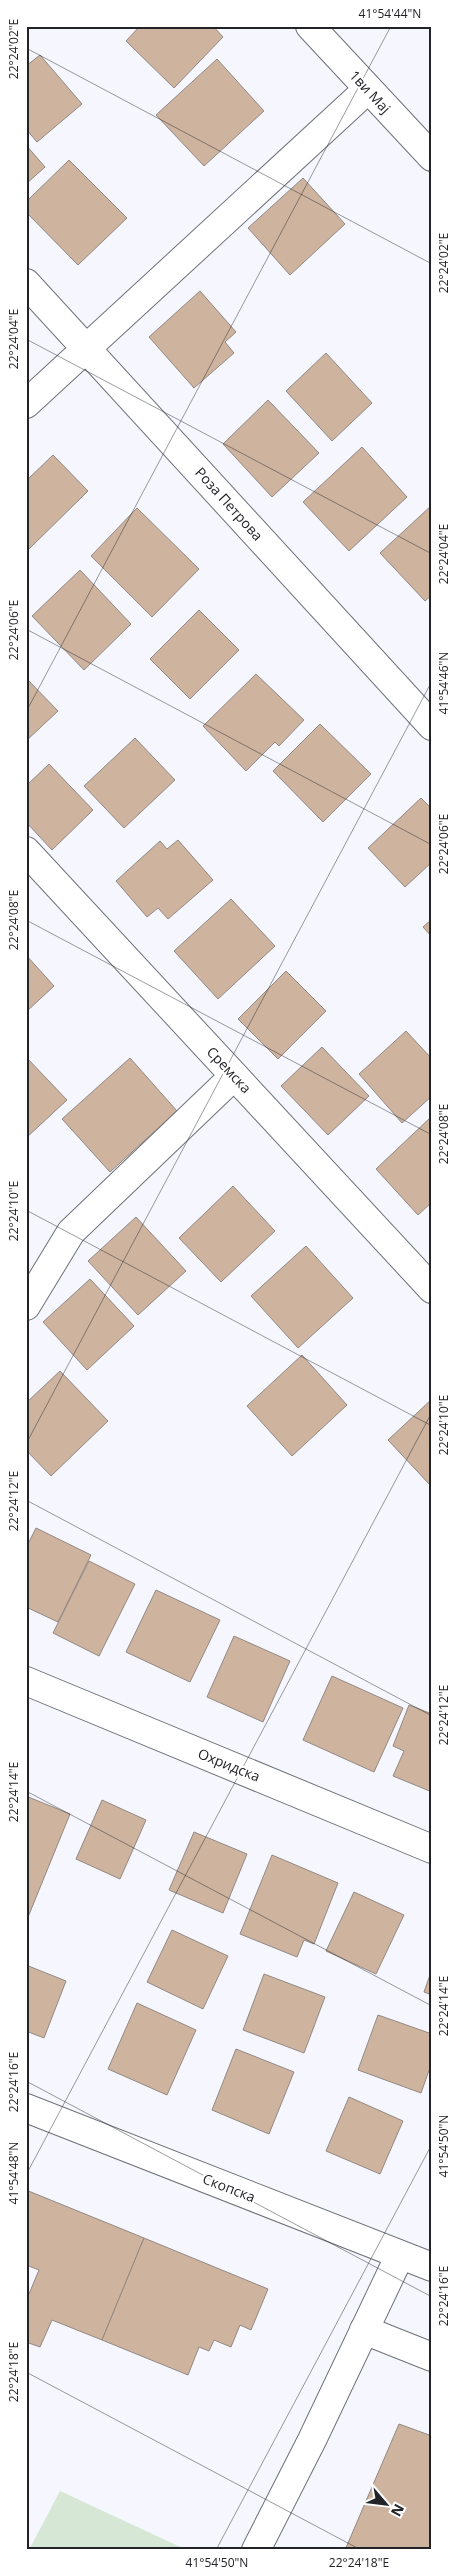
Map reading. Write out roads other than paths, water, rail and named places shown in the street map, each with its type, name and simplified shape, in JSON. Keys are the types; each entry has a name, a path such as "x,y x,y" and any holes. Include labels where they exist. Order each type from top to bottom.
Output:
{"street":[{"name":"1ви Мај","path":"310,26 432,157"},
{"path":"26,404 368,90"},
{"name":"Роза Петрова","path":"26,283 432,726"},
{"name":"Сремска","path":"26,851 432,1289"},
{"path":"26,1306 71,1232 234,1076"},
{"name":"Охридска","path":"26,1681 432,1849"},
{"name":"Скопска","path":"26,2108 432,2267"},
{"path":"256,2550 400,2255"},
{"path":"364,2330 432,2358"}]}
